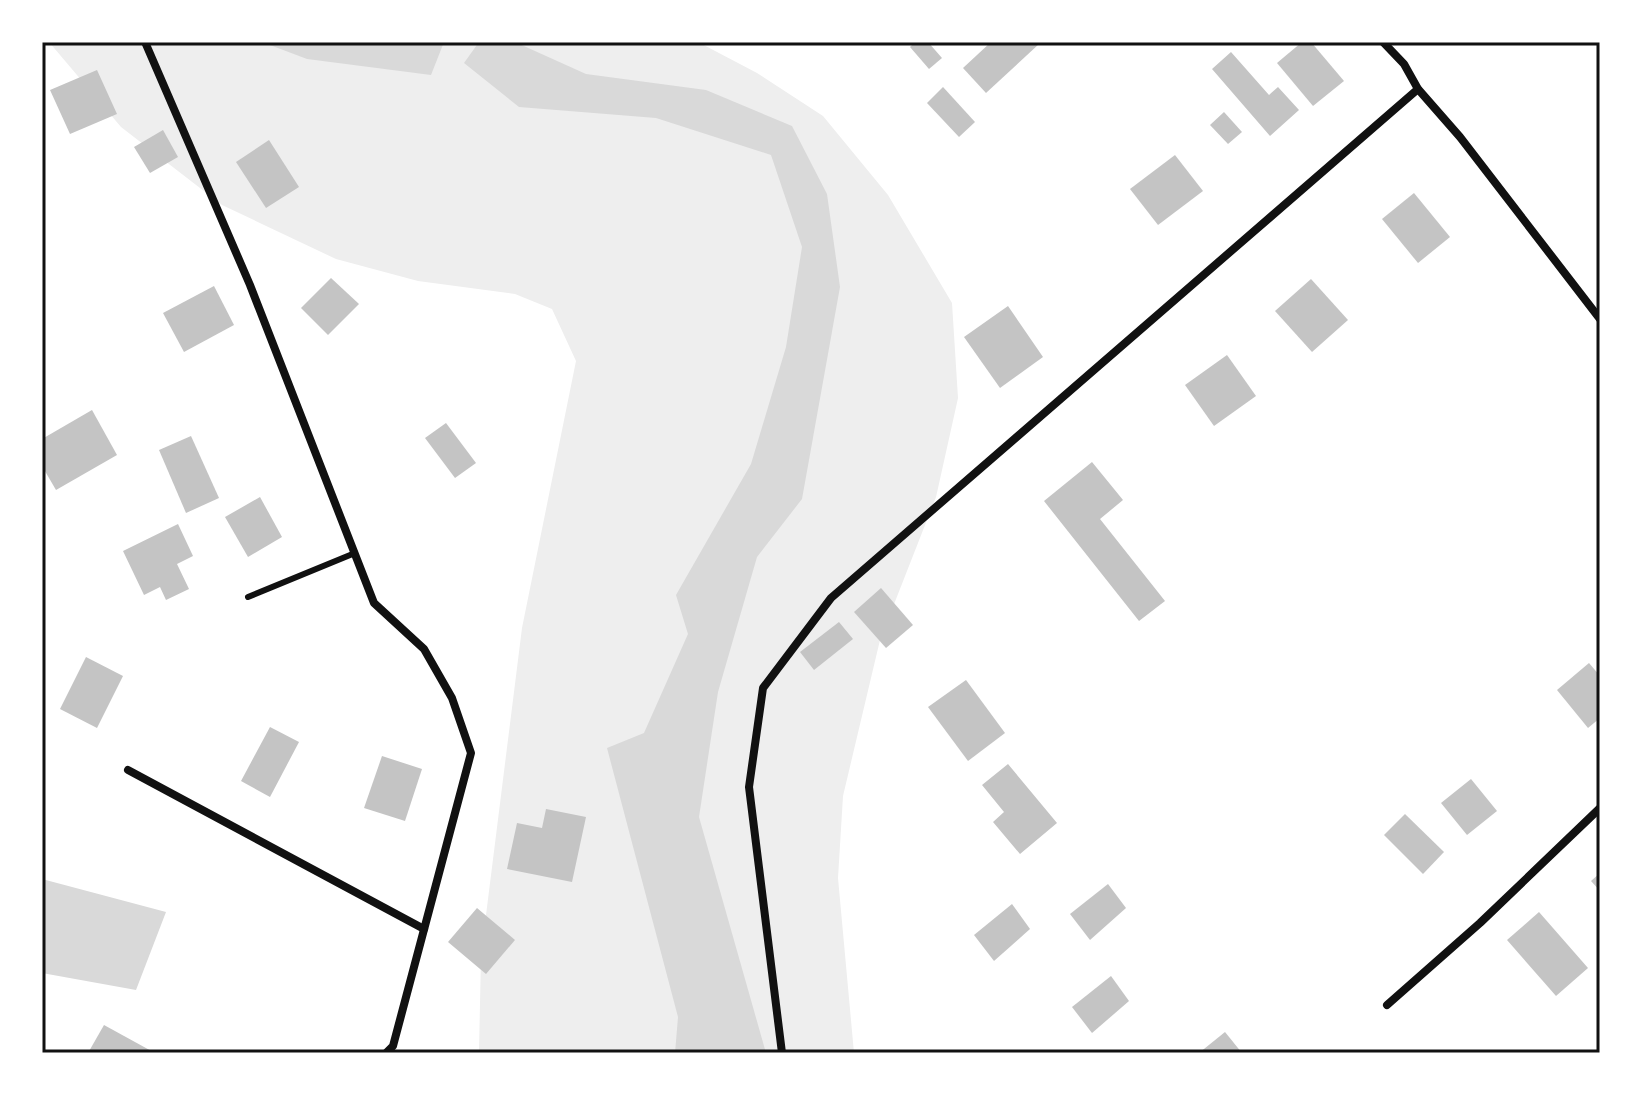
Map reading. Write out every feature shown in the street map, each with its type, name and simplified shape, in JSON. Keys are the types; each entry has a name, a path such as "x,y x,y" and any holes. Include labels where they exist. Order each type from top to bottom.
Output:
{"street":[{"path":"145,42 250,285 374,603 424,649 452,698 471,753 393,1046 386,1053"},
{"path":"1383,42 1404,64 1418,89 1460,137 1600,319"},
{"path":"782,1053 749,787 763,688 831,598 1418,89"},
{"path":"128,770 424,929"},
{"path":"1387,1005 1480,923 1600,808"}],"lane":[{"path":"248,597 355,553"}],"shaded area":[{"path":"49,42 698,42 757,73 823,116 888,195 952,303 958,398 936,497 880,640 843,796 838,878 854,1053 479,1053 481,955 522,628 576,361 552,309 515,294 418,281 336,259 222,205 121,127"},
{"path":"262,42 444,42 431,75 307,59"},
{"path":"479,42 515,42 586,74 706,90 792,126 827,194 840,287 802,499 757,557 718,692 699,817 766,1053 675,1053 678,1017 607,748 644,733 688,634 676,595 751,464 786,347 802,247 771,155 656,118 519,107 464,63"},
{"path":"42,879 166,912 136,990 42,973"}],"building":[{"path":"915,42 928,42 942,58 929,69 910,47"},
{"path":"991,42 1039,44 986,93 963,68"},
{"path":"1302,42 1311,42 1344,81 1313,106 1277,63"},
{"path":"1231,52 1269,95 1278,87 1299,110 1270,136 1212,69"},
{"path":"97,70 117,114 70,134 50,90"},
{"path":"943,87 975,122 959,137 927,103"},
{"path":"1224,112 1242,132 1228,144 1210,125"},
{"path":"163,130 178,157 150,173 134,147"},
{"path":"269,140 299,187 266,208 236,162"},
{"path":"1175,155 1203,191 1158,225 1130,189"},
{"path":"1414,193 1450,237 1418,263 1382,219"},
{"path":"331,278 359,304 328,335 301,308"},
{"path":"1311,279 1348,320 1312,352 1275,311"},
{"path":"214,286 234,325 184,352 163,313"},
{"path":"1008,306 1043,357 1000,388 964,337"},
{"path":"1227,355 1256,396 1214,426 1185,385"},
{"path":"92,410 117,455 56,490 42,466 42,439"},
{"path":"446,423 476,463 455,478 425,438"},
{"path":"191,436 219,498 186,513 159,450"},
{"path":"1092,462 1123,500 1100,519 1165,601 1139,621 1044,501"},
{"path":"260,497 282,537 248,557 225,517"},
{"path":"178,524 193,556 177,564 189,589 166,600 160,587 144,595 123,551"},
{"path":"881,588 913,625 886,648 854,612"},
{"path":"839,622 853,639 814,670 800,652"},
{"path":"86,657 123,676 97,728 60,709"},
{"path":"1589,663 1600,676 1600,718 1588,728 1557,690"},
{"path":"966,680 1005,733 968,761 928,707"},
{"path":"270,727 299,742 270,797 241,781"},
{"path":"382,756 422,769 405,821 364,808"},
{"path":"1008,764 1057,823 1020,854 993,822 1004,812 982,785"},
{"path":"1471,779 1497,811 1467,835 1441,803"},
{"path":"546,809 586,817 572,882 507,869 517,823 542,828"},
{"path":"1405,814 1444,852 1423,874 1384,835"},
{"path":"1600,873 1600,891 1591,881"},
{"path":"1108,884 1126,908 1090,940 1070,914"},
{"path":"1012,904 1030,929 994,961 974,935"},
{"path":"477,908 515,940 486,974 448,942"},
{"path":"1539,912 1588,968 1556,996 1507,940"},
{"path":"1111,976 1129,1001 1092,1033 1072,1007"},
{"path":"104,1025 155,1053 88,1053"},
{"path":"1225,1032 1242,1053 1199,1053"}]}
